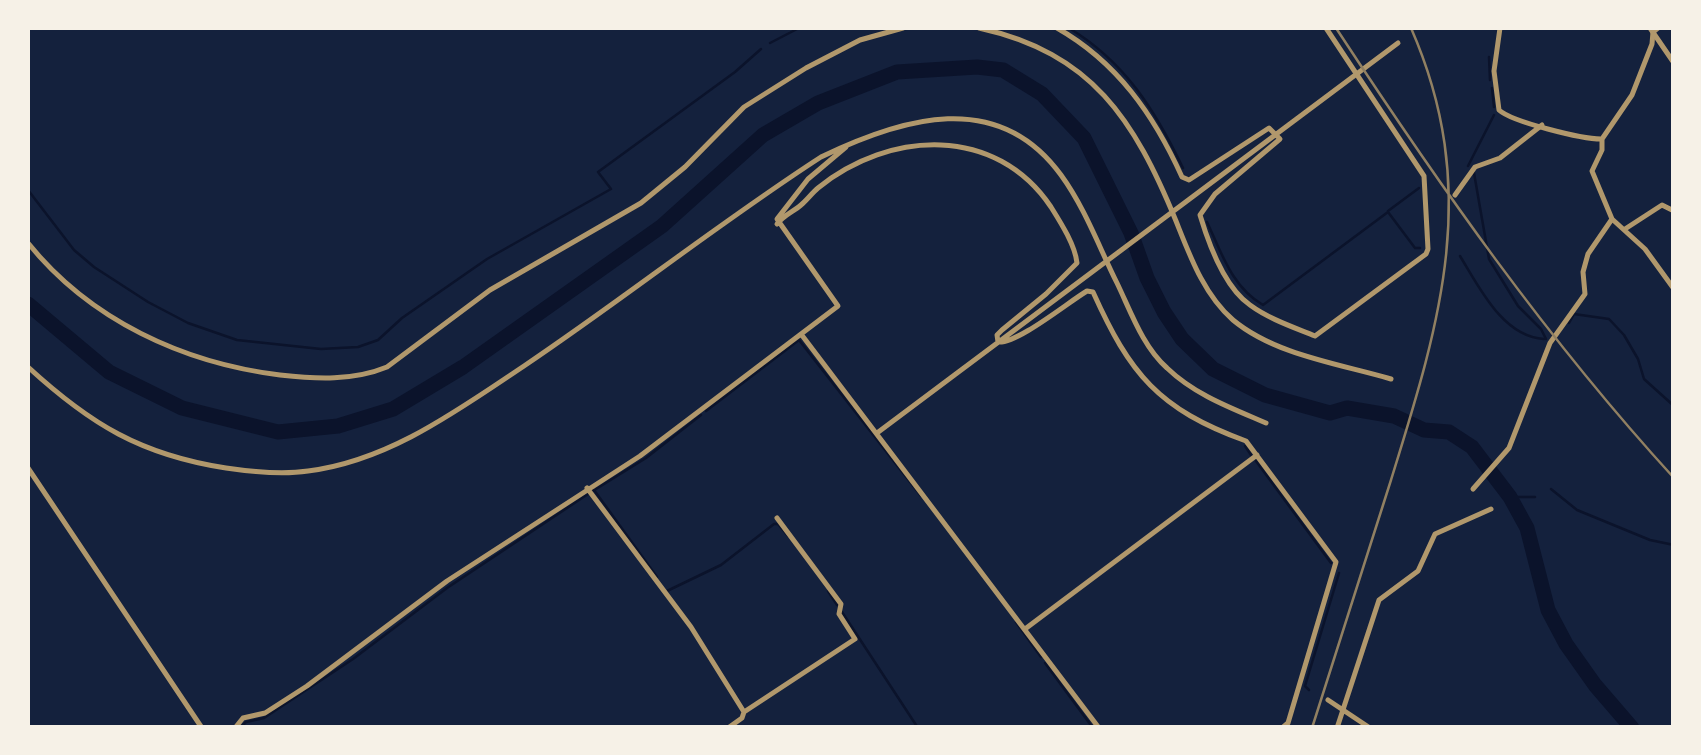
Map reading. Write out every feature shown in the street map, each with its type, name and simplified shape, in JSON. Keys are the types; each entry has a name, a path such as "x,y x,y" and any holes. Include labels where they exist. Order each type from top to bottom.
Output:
{"street":[{"path":"28,243 64,282 130,329 174,350 250,372 301,378 373,373 490,290 641,203 685,167 744,107 860,40 903,28"},
{"path":"979,28 1032,42 1091,81 1137,138 1197,272 1234,320 1287,349 1391,379"},
{"path":"1057,28 1094,52 1139,98 1182,177 1188,180 1270,128 1277,133 1280,139 1215,194 1200,216 1240,296 1251,306 1315,336 1426,254 1424,176 1326,28"},
{"path":"1500,28 1494,71 1499,110 1515,121 1602,139"},
{"path":"1654,29 1674,63"},
{"path":"1654,29 1632,95 1602,139 1602,150 1592,171 1612,218 1650,255 1674,289"},
{"path":"877,433 1398,43"},
{"path":"28,367 84,415 143,448 250,471 293,472 336,466 393,445 456,410 605,310 821,156 880,130 935,118 984,121 1028,142 1060,174 1079,204 1144,338 1164,367 1214,401 1266,423"},
{"path":"1455,195 1474,167 1500,158 1542,125"},
{"path":"235,728 243,718 265,713 307,686 447,581 640,456 838,306 776,220 808,179 852,142"},
{"path":"777,224 822,186 857,166 899,150 942,144 966,146 1004,160 1039,190 1078,258 1046,294 997,335 998,342"},
{"path":"1426,204 1434,200"},
{"path":"1625,229 1662,205 1674,210"},
{"path":"1474,488 1509,448 1550,343 1585,294 1583,272 1588,254 1612,218"},
{"path":"998,342 1010,342 1074,299 1093,292 1120,349 1142,377 1174,406 1246,441 1336,562 1300,688 1288,723 1282,728"},
{"path":"801,334 1099,728"},
{"path":"1025,629 1257,455"},
{"path":"28,468 202,728"},
{"path":"587,488 691,627 744,712"},
{"path":"1337,728 1379,600 1418,571 1435,534 1491,509"},
{"path":"728,728 744,712 855,638 819,572 777,518"},
{"path":"1300,688 1310,692"},
{"path":"1328,700 1370,728"}],"waterway":[{"path":"770,43 799,28"},
{"path":"1069,28 1106,56 1136,89 1183,168"},
{"path":"28,190 74,250 94,267 188,323 237,340 321,349 358,347 378,340 402,318 487,259 611,189 598,172 761,49"},
{"path":"1489,57 1490,80"},
{"path":"28,304 109,372 182,408 278,432 338,426 393,409 463,367 662,226 763,135 818,103 897,72 977,67 1003,70 1042,94 1084,138 1131,233 1164,312 1182,339 1213,369 1265,395 1330,413 1347,408 1394,416 1424,430 1449,432 1472,447 1510,497 1527,528 1548,610 1566,644 1632,728"},
{"path":"1492,88 1494,107"},
{"path":"1468,166 1494,115"},
{"path":"1474,173 1489,259 1518,306 1546,339"},
{"path":"1388,211 1419,188"},
{"path":"1207,222 1236,279 1263,305 1388,212 1415,248 1420,248"},
{"path":"1460,256 1504,320 1516,330 1544,339"},
{"path":"1569,323 1574,314 1609,319 1624,335 1644,379 1674,406"},
{"path":"706,411 799,340 921,496"},
{"path":"596,489 646,458 701,415"},
{"path":"1245,446 1251,455"},
{"path":"1256,461 1331,563"},
{"path":"1551,489 1577,510 1650,540 1674,545"},
{"path":"240,728 246,722 264,718 353,659 447,588 594,490 657,577"},
{"path":"1510,497 1535,497"},
{"path":"667,591 721,565 774,524 788,536"},
{"path":"1309,690 1305,686 1339,573"},
{"path":"828,591 837,605"},
{"path":"842,612 918,728"},
{"path":"1016,622 1041,657"},
{"path":"1045,663 1093,728"}],"railway":[{"path":"1336,28 1414,145 1538,315 1674,478"},
{"path":"1312,728 1425,366 1446,256 1449,201 1445,145 1433,87 1411,28"}]}
